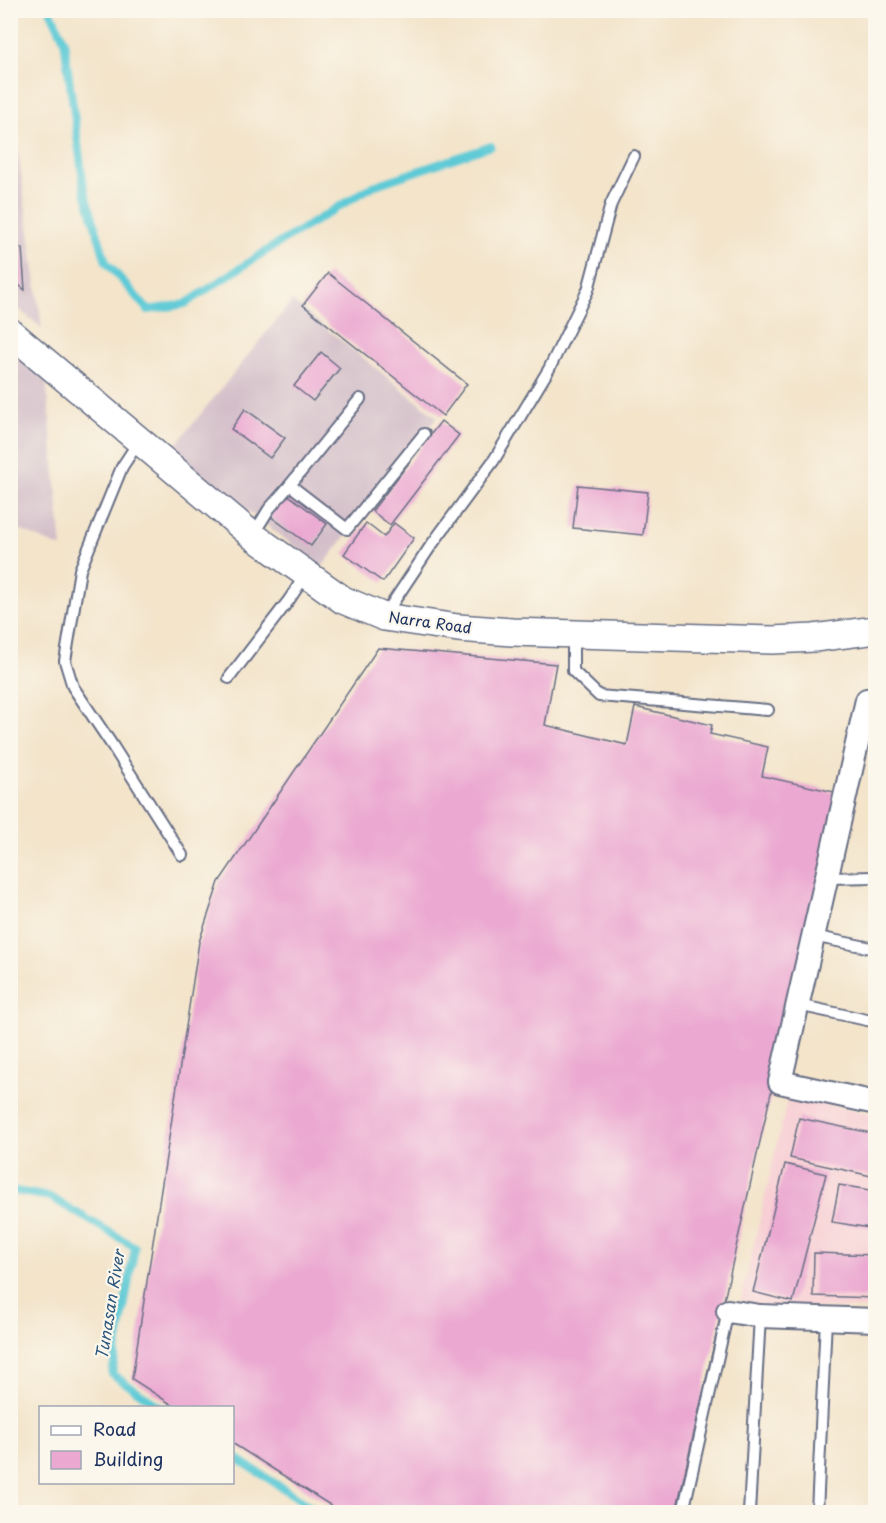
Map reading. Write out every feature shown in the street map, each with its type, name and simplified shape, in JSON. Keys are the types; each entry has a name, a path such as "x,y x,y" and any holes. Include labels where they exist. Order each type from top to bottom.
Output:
{"street":[{"name":"Narra Road","path":"10,332 253,536 343,600 384,617 458,628 773,640 814,638 876,630"},
{"path":"876,699 867,700 780,1082 876,1103"},
{"path":"728,1311 760,1317 876,1320"}],"lane":[{"path":"384,617 430,547 494,460 549,369 588,290 611,204 634,156"},
{"path":"253,536 269,509 360,399"},
{"path":"290,485 347,529 424,434"},
{"path":"139,441 122,467 80,570 65,661 72,687 182,855"},
{"path":"229,678 289,600 306,573"},
{"path":"573,634 573,671 599,696 768,710"},
{"path":"826,878 876,877"},
{"path":"813,936 876,949"},
{"path":"798,1005 876,1022"},
{"path":"683,1512 728,1311"},
{"path":"749,1512 760,1317"},
{"path":"817,1512 826,1319"}],"shaded area":[{"path":"11,101 42,328 11,303"},
{"path":"292,301 437,417 322,567 170,452"},
{"path":"10,350 46,378 62,548 11,526"},
{"path":"788,1096 875,1115 875,1309 765,1306 741,1300"}],"building":[{"path":"22,248 25,290 10,278 10,249"},
{"path":"328,273 467,384 443,416 303,305"},
{"path":"321,352 340,368 313,401 294,386"},
{"path":"245,409 285,438 270,458 231,429"},
{"path":"441,421 459,435 390,525 372,511"},
{"path":"578,485 648,492 643,535 573,528"},
{"path":"287,494 327,524 311,546 270,516"},
{"path":"366,523 384,537 394,523 414,538 383,582 344,554"},
{"path":"378,648 556,664 545,725 627,745 635,707 712,725 710,734 768,747 762,776 839,793 676,1512 341,1512 234,1444 234,1406 174,1406 132,1379 199,942 219,882"},
{"path":"799,1118 876,1134 876,1177 790,1158"},
{"path":"785,1164 826,1174 793,1302 753,1292"},
{"path":"839,1185 876,1191 876,1229 832,1222"},
{"path":"814,1253 876,1255 876,1298 813,1296"}],"waterway":[{"path":"50,10 64,40 84,188 106,262 148,310 185,304 266,251 373,186 491,146"},
{"name":"Tunasan River","path":"10,1190 50,1197 135,1247 112,1374 159,1406"},
{"name":"Tunasan River","path":"234,1456 319,1512"}]}
